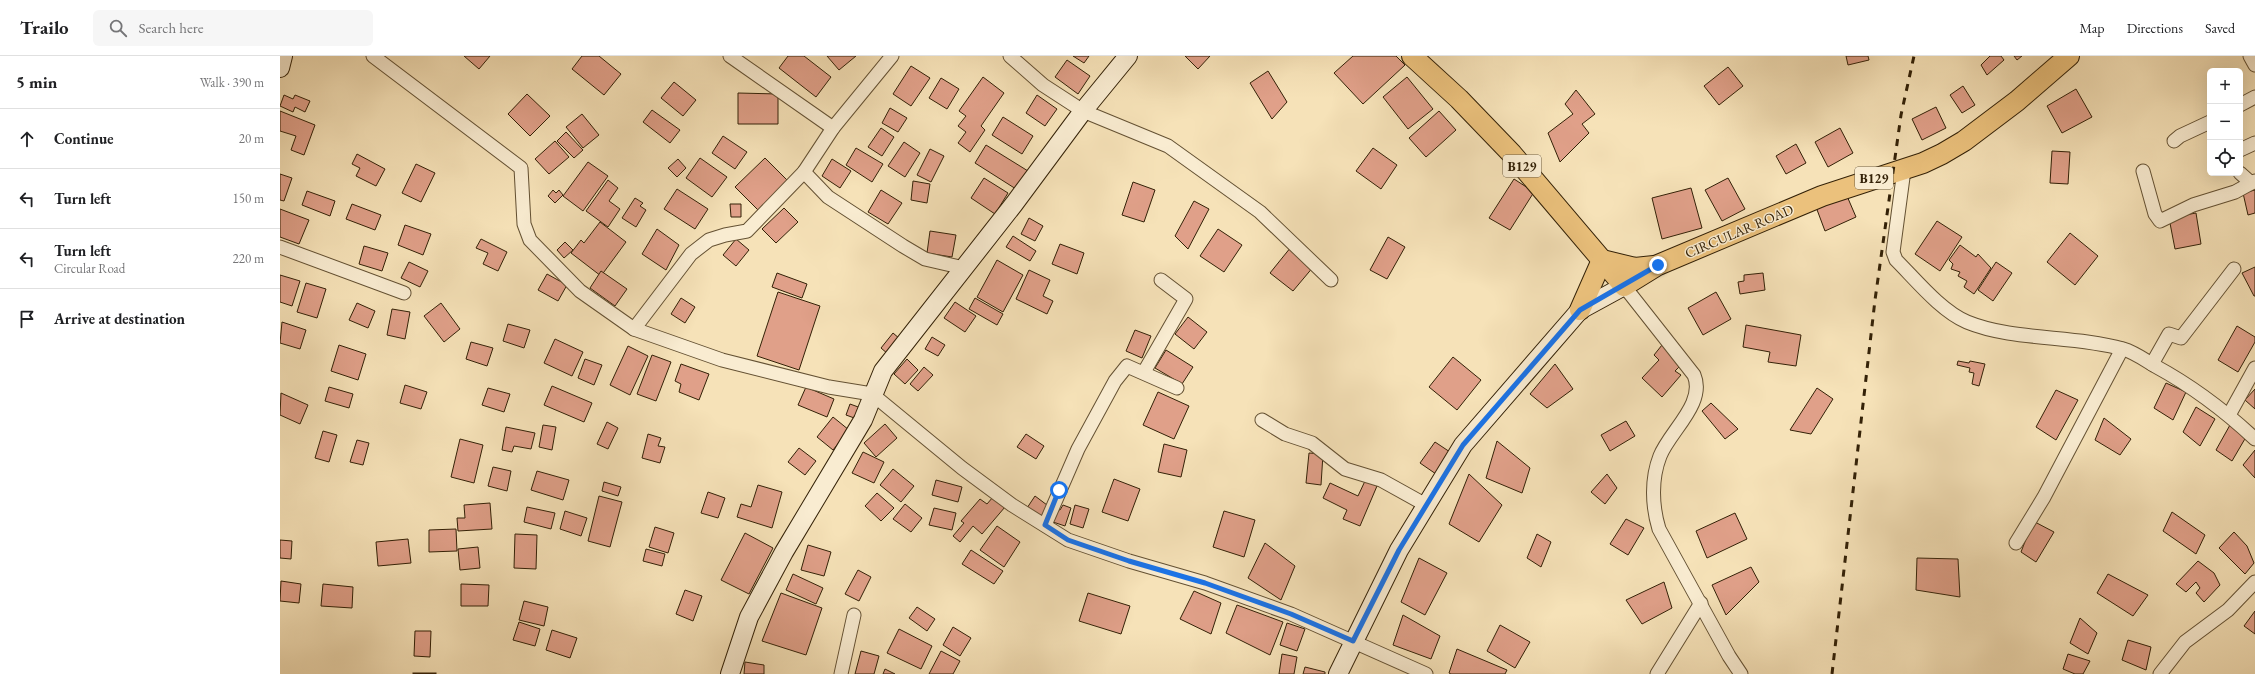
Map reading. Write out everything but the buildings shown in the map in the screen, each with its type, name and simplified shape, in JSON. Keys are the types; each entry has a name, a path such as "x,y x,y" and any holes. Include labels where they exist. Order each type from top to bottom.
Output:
{"main road":[{"name":"B129","path":"1412,56 1459,99 1512,154 1624,286"},
{"name":"CIRCULAR ROAD","path":"1624,286 1658,265 1822,196 1904,170 1936,157 1964,141 2017,101 2067,57"},
{"path":"1580,310 1602,260 1635,268 1658,265"}],"street":[{"path":"280,68 283,56"},
{"path":"373,56 521,168 524,224 530,240 580,291 634,329 722,360 829,387 872,394 962,468 1068,540 1129,561 1205,583 1291,614 1426,674"},
{"path":"730,56 833,128"},
{"path":"634,329 692,254 709,240 725,235 747,232 804,172 833,128 892,56"},
{"path":"1010,56 1043,85 1083,111 1168,146 1260,212 1331,280"},
{"path":"730,674 749,618 784,552 864,420 872,394 883,371 1044,166 1083,111 1128,56"},
{"path":"2250,56 2255,65"},
{"path":"2242,104 2255,97"},
{"path":"2174,141 2180,136 2207,123"},
{"path":"2243,149 2255,143"},
{"path":"1904,170 1893,252 1896,260 1934,298 1966,321 1982,326 2122,349 2190,385 2229,415 2255,439"},
{"path":"804,172 828,197 903,246 925,259 964,268"},
{"path":"2143,172 2155,214 2160,221 2192,205 2235,192 2253,182 2243,175"},
{"path":"280,247 404,293"},
{"path":"2152,364 2169,334 2181,338 2234,269"},
{"path":"1144,372 1186,299 1160,280"},
{"path":"1624,286 1694,375 1698,384 1695,397 1686,416 1670,438 1660,457 1653,492 1654,512 1659,529 1729,656 1741,674"},
{"name":"CIRCULAR ROAD","path":"1338,674 1399,550 1463,445 1580,310 1624,286"},
{"path":"2016,543 2044,497 2122,349"},
{"path":"1045,525 1078,449 1115,381 1127,366 1144,372 1177,388"},
{"path":"2229,415 2255,368"},
{"path":"1262,420 1285,434 1312,443 1346,469 1381,480 1426,505"},
{"path":"2160,674 2186,642 2228,610 2255,582"},
{"path":"1657,674 1701,603"},
{"path":"841,674 854,615"}],"railway":[{"path":"1832,674 1875,300 1901,115 1914,56"}],"route":[{"path":"1059,490 1045,525 1068,540 1129,561 1205,583 1291,614 1353,641 1399,550 1463,445 1580,310 1658,265"}]}
